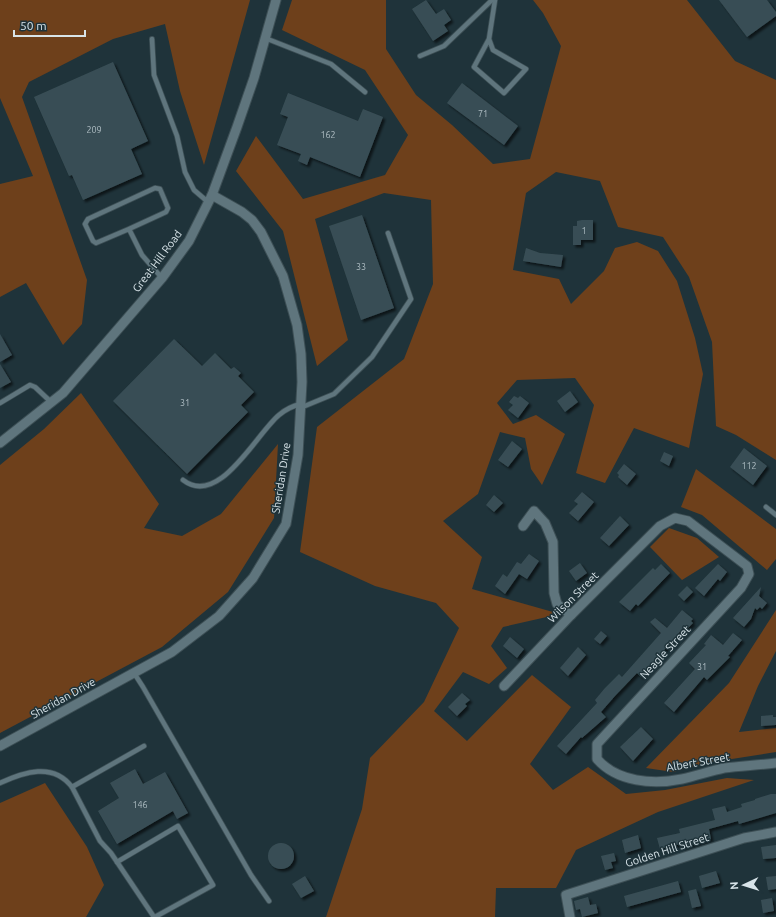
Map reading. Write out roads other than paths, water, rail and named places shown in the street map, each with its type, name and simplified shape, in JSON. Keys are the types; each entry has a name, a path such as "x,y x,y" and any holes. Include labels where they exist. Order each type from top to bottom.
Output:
{"street":[{"name":"Great Hill Road","path":"0,443 63,393 162,278 189,241 210,198 238,127 276,0"},
{"name":"Sheridan Drive","path":"0,746 172,652 219,616 253,578 286,524 298,455 300,406 301,354 291,302 283,276 269,246 252,220 242,212 210,198"},
{"path":"522,526 534,512 546,524 553,542 554,593 557,604 571,615"},
{"name":"Neagle Street","path":"597,744 741,588 749,574 747,566 688,521 675,518 660,526"},
{"name":"Wilson Street","path":"504,686 571,615 660,526"},
{"name":"Albert Street","path":"597,744 597,759 605,768 627,778 648,781 680,779 724,768 776,764"},
{"name":"Golden Hill Street","path":"570,917 566,895 744,838 776,832"}],"lane":[{"path":"420,56 444,46 492,0"},
{"path":"489,39 493,50 526,69 504,93 474,67 489,39 495,0"},
{"path":"265,38 331,64 365,92"},
{"path":"152,39 154,75 177,136 185,172 194,190 210,198"},
{"path":"155,188 160,189 168,208 166,212 130,230 96,243 92,241 85,224 88,219 155,188"},
{"path":"130,230 142,255 162,278"},
{"path":"183,480 191,487 206,486 225,476 278,416 290,407 300,406 334,394 372,357 411,300 388,233"},
{"path":"0,403 30,385 35,387 51,402"},
{"path":"766,507 776,515"},
{"path":"134,673 251,875 269,901"},
{"path":"72,787 144,746"},
{"path":"0,783 21,773 31,771 54,773 66,778 100,840 117,862 154,917 213,886 178,826 117,862"}]}
